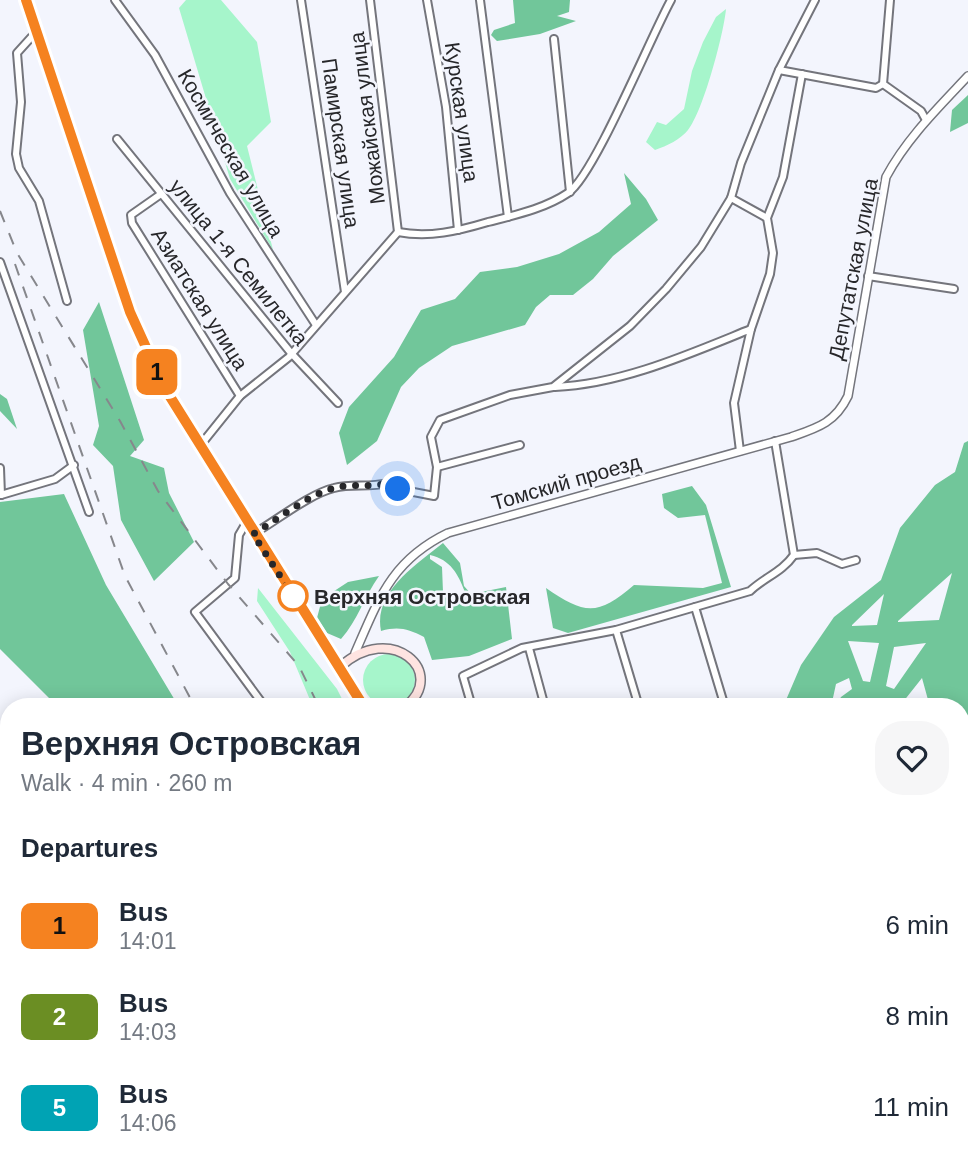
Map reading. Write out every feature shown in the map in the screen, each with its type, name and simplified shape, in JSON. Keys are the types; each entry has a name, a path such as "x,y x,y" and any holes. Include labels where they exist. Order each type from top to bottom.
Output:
{"main road":[{"path":"26,0 130,312 164,387 246,523 359,698"},
{"path":"340,667 355,653 390,647 412,660 419,670 421,682 413,698"}],"street":[{"name":"Космическая улица","path":"115,0 155,55 230,193 316,326"},
{"path":"122,7 128,0"},
{"name":"Памирская улица","path":"301,0 345,292"},
{"name":"Можайская улица","path":"370,0 398,232"},
{"name":"Курская улица","path":"427,0 446,107 458,230"},
{"path":"480,0 508,217"},
{"path":"199,447 240,396 291,353 398,232 420,237 458,230 546,205 570,192 589,166 671,0"},
{"path":"553,387 630,326 701,247 731,198 741,163 779,70 815,0"},
{"path":"883,84 890,0"},
{"path":"36,32 17,53 21,102 16,154 19,167 39,201 67,301"},
{"path":"554,39 570,192"},
{"path":"779,70 876,88 883,84"},
{"path":"740,451 734,403 751,329 770,274 773,253 767,218 783,177 802,74"},
{"name":"Депутатская улица","path":"824,426 841,411 848,396 886,177 897,157 926,120 968,76"},
{"path":"883,84 921,111 926,120"},
{"name":"улица 1-я Семилетка","path":"117,139 291,353 338,403"},
{"name":"Азиатская улица","path":"160,194 131,215 132,223 240,396"},
{"path":"731,198 767,218"},
{"path":"0,261 89,512"},
{"path":"868,276 954,289"},
{"path":"253,534 330,489 346,486 370,488 387,483 398,489 434,496 437,467 432,437 440,420 510,395 553,387 576,386 658,365 751,329"},
{"name":"Томский проезд","path":"355,653 383,588 401,564 427,543 448,533 824,426"},
{"path":"469,698 463,676 522,648 616,630 750,591 763,579 785,568 794,555 775,441"},
{"path":"437,467 520,445"},
{"path":"0,468 1,495 55,479 74,465"},
{"path":"246,523 239,536 235,578 195,612 258,698"},
{"path":"794,555 817,553 842,564 856,560"},
{"path":"695,607 722,698"},
{"path":"616,630 636,698"},
{"path":"528,648 542,698"}],"green space":[{"path":"186,0 221,0 257,42 271,122 247,146 273,250 230,179 179,8"},
{"path":"513,0 570,0 569,12 557,16 576,21 540,34 497,41 491,35 494,30 515,23"},
{"path":"726,9 712,72 694,121 682,136 655,150 646,142 657,122 666,125 684,109 692,71 703,42 716,17"},
{"path":"968,95 968,123 950,132 952,110"},
{"path":"624,173 646,199 658,220 613,256 593,279 573,295 550,295 536,307 525,325 452,346 419,368 401,387 377,441 347,465 339,433 349,407 394,357 421,310 455,299 480,272 517,267 559,254 599,232 631,204"},
{"path":"99,302 144,440 130,456 164,468 169,493 194,542 154,581 121,520 113,466 93,445 99,426 83,330"},
{"path":"0,394 7,399 17,429 0,411"},
{"path":"968,441 968,698 928,698 922,678 906,698 840,698 852,689 849,678 836,684 833,698 787,698 801,665 834,617 881,580 900,528 935,485 955,472 964,443","holes":["952,573 939,620 898,622 898,621","884,594 877,625 852,626 852,625","848,641 879,643 870,682 863,681","926,643 894,689 886,686 894,647"]},
{"path":"692,486 706,505 731,587 568,633 553,628 546,588 571,603 591,608 611,602 634,585 703,588 722,583 705,515 678,518 664,508 662,494"},
{"path":"64,494 106,585 174,698 49,698 0,649 0,502"},
{"path":"443,543 460,563 464,586 471,594 506,587 512,639 469,656 432,660 424,637 403,629 381,631 380,617 390,592 409,570","holes":["430,555 448,564 456,574 465,592 461,599 449,600 443,592 442,567 430,559"]},
{"path":"379,576 341,639 327,633 317,618 322,599 348,582"},
{"path":"258,588 342,698 309,698 290,652 257,601"},
{"path":"379,656 399,656 408,661 415,680 409,698 369,698 365,690 365,670 370,661"}],"railway":[{"path":"0,211 17,253 120,421 158,491 228,584 299,666 315,698"},
{"path":"15,264 125,576 190,698"}],"bus line":[{"name":"1","path":"26,0 130,312 164,387 253,534 360,698"}],"place":[{"name":"Верхняя Островская","path":"293,596"}],"route":[{"path":"293,596 253,534 330,489 346,486 370,488 387,483 398,489"}]}
